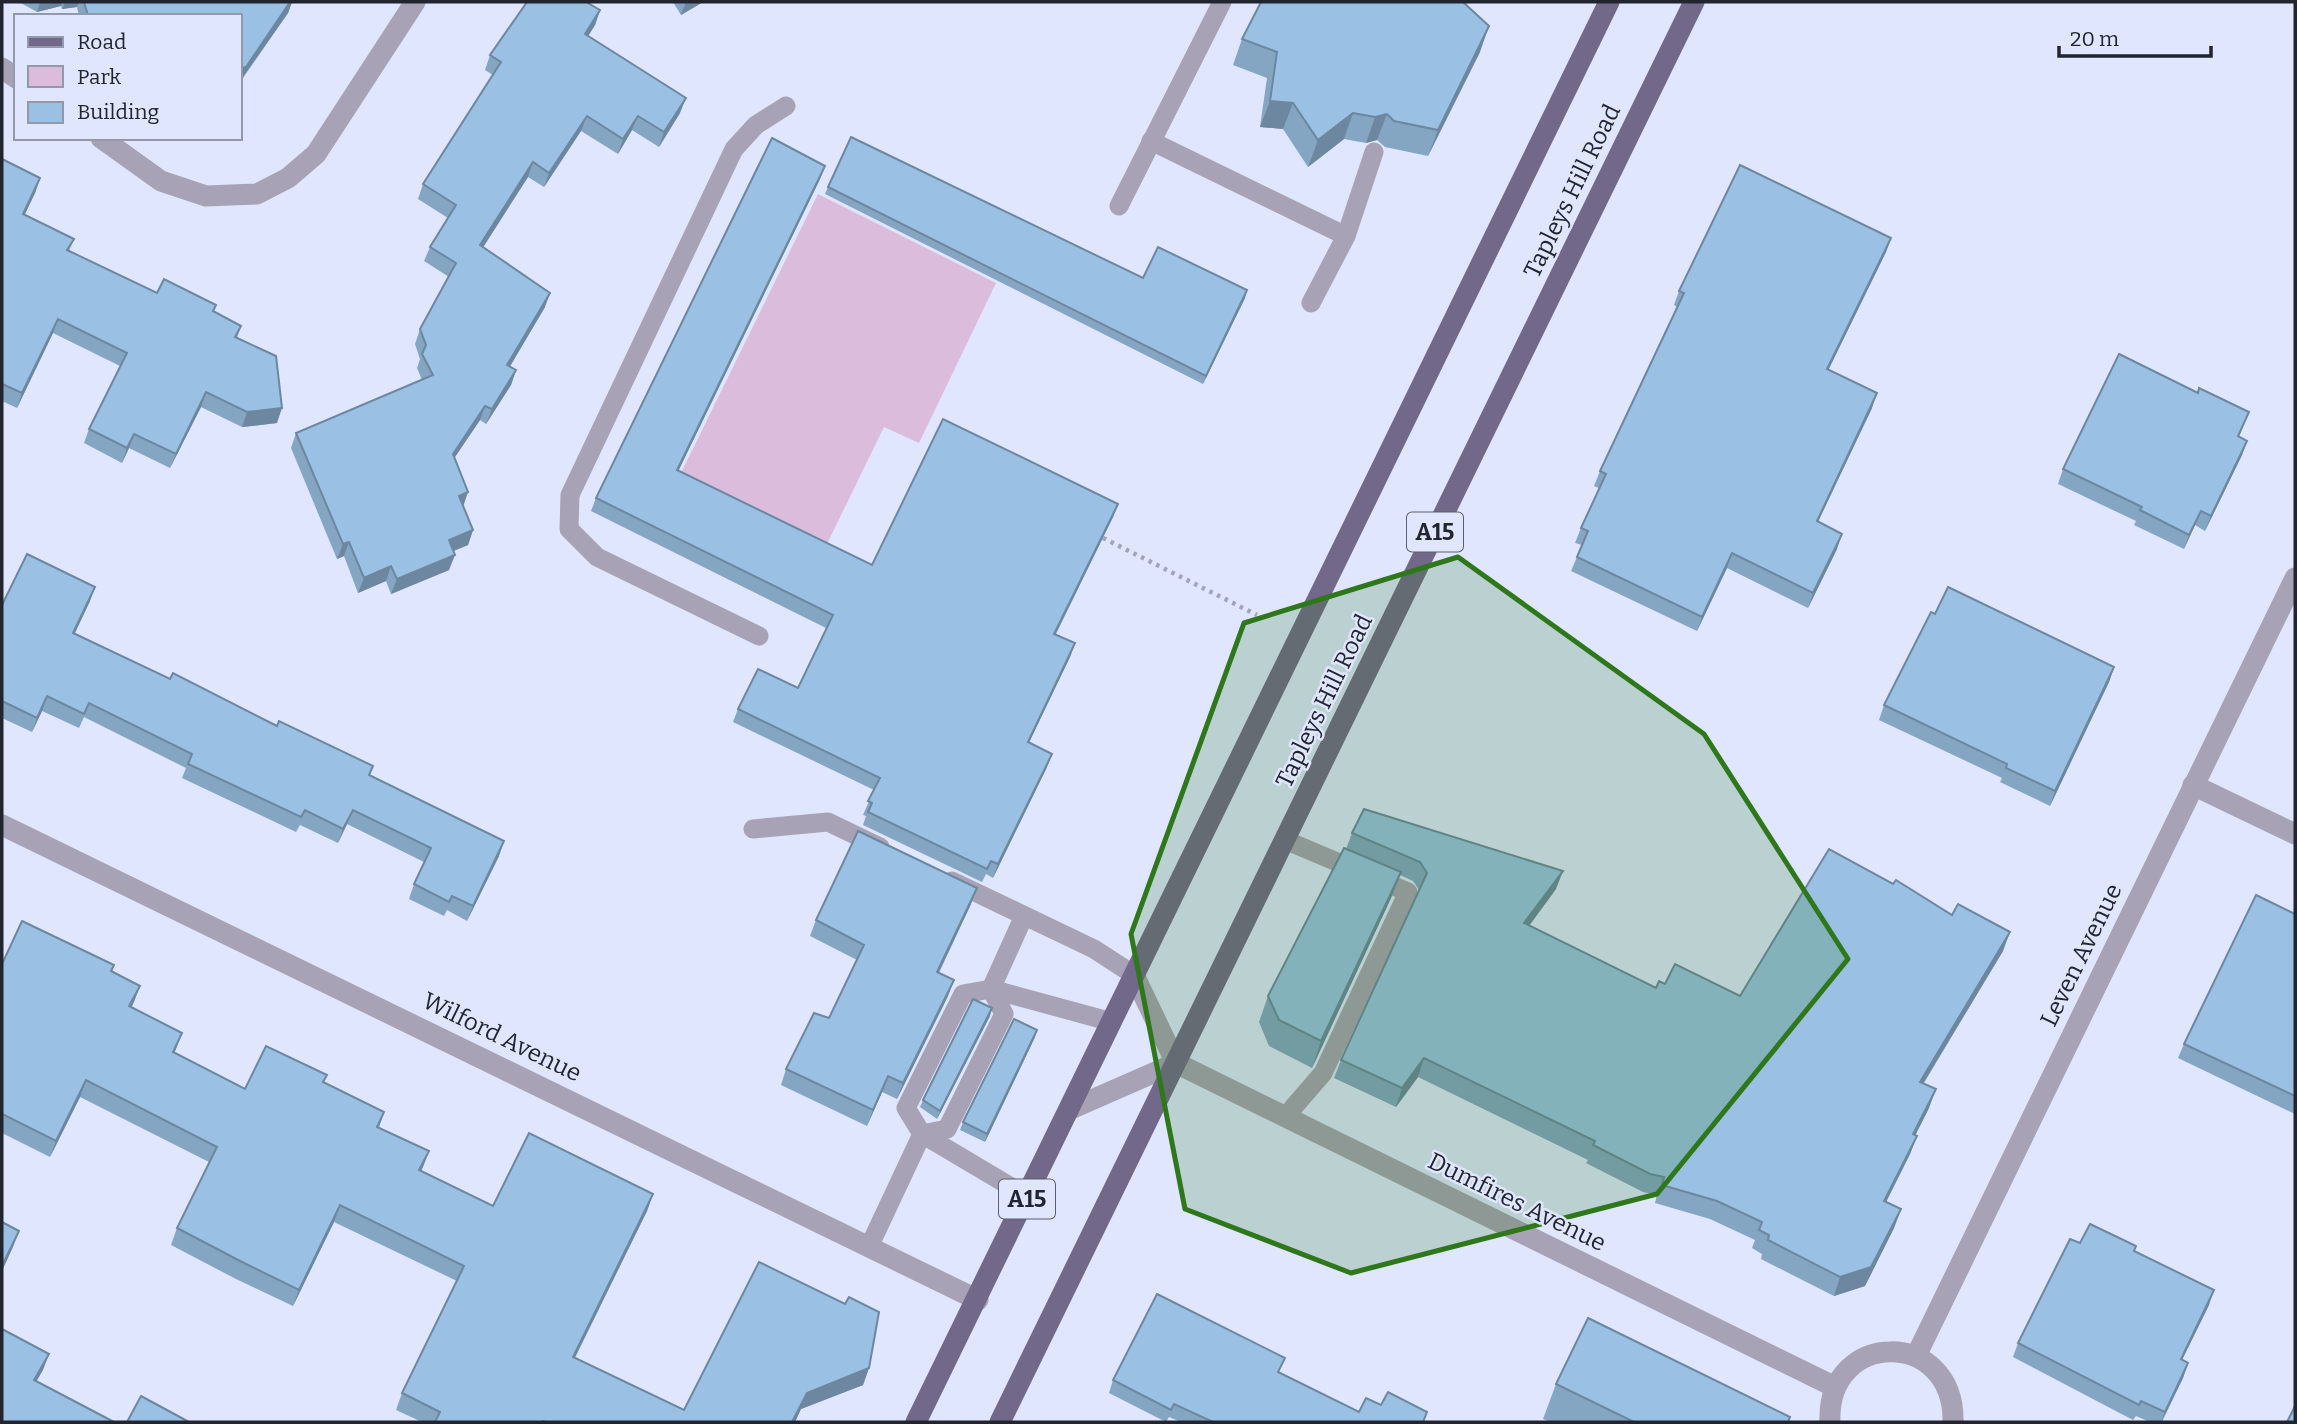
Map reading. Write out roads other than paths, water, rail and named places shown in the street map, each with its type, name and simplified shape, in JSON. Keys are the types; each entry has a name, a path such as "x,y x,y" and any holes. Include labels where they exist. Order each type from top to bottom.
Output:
{"main road":[{"name":"Tapleys Hill Road","path":"916,1422 1028,1198 1609,2"},
{"name":"Tapleys Hill Road","path":"1000,1422 1694,2"}],"street":[{"path":"104,140 161,181 206,196 257,194 288,178 316,154 415,2"},
{"name":"Leven Avenue","path":"1916,1356 2295,578"},
{"path":"2193,785 2295,834"},
{"name":"Wilford Avenue","path":"2,825 978,1300"},
{"path":"1071,1109 1176,1063 1135,975"},
{"name":"Dumfires Avenue","path":"1176,1063 1835,1387"},
{"path":"1830,1422 1829,1404 1845,1371 1861,1359 1879,1352 1898,1352 1916,1356 1933,1367 1946,1383 1953,1402 1953,1422"}],"lane":[{"path":"1119,206 1222,2"},
{"path":"759,636 597,557 569,529 570,495 734,149 756,125 786,106"},
{"path":"1151,141 1346,236"},
{"path":"1311,303 1346,236 1374,152"},
{"path":"753,829 828,822 901,857"},
{"path":"1284,840 1408,892 1323,1073 1285,1117"},
{"path":"938,875 1094,949 1135,975"},
{"path":"991,989 1024,916"},
{"path":"922,1134 947,1129 1004,1014 991,989"},
{"path":"1028,1198 922,1134 906,1108 963,994 991,989 1112,1022"},
{"path":"869,1247 922,1134"}]}
